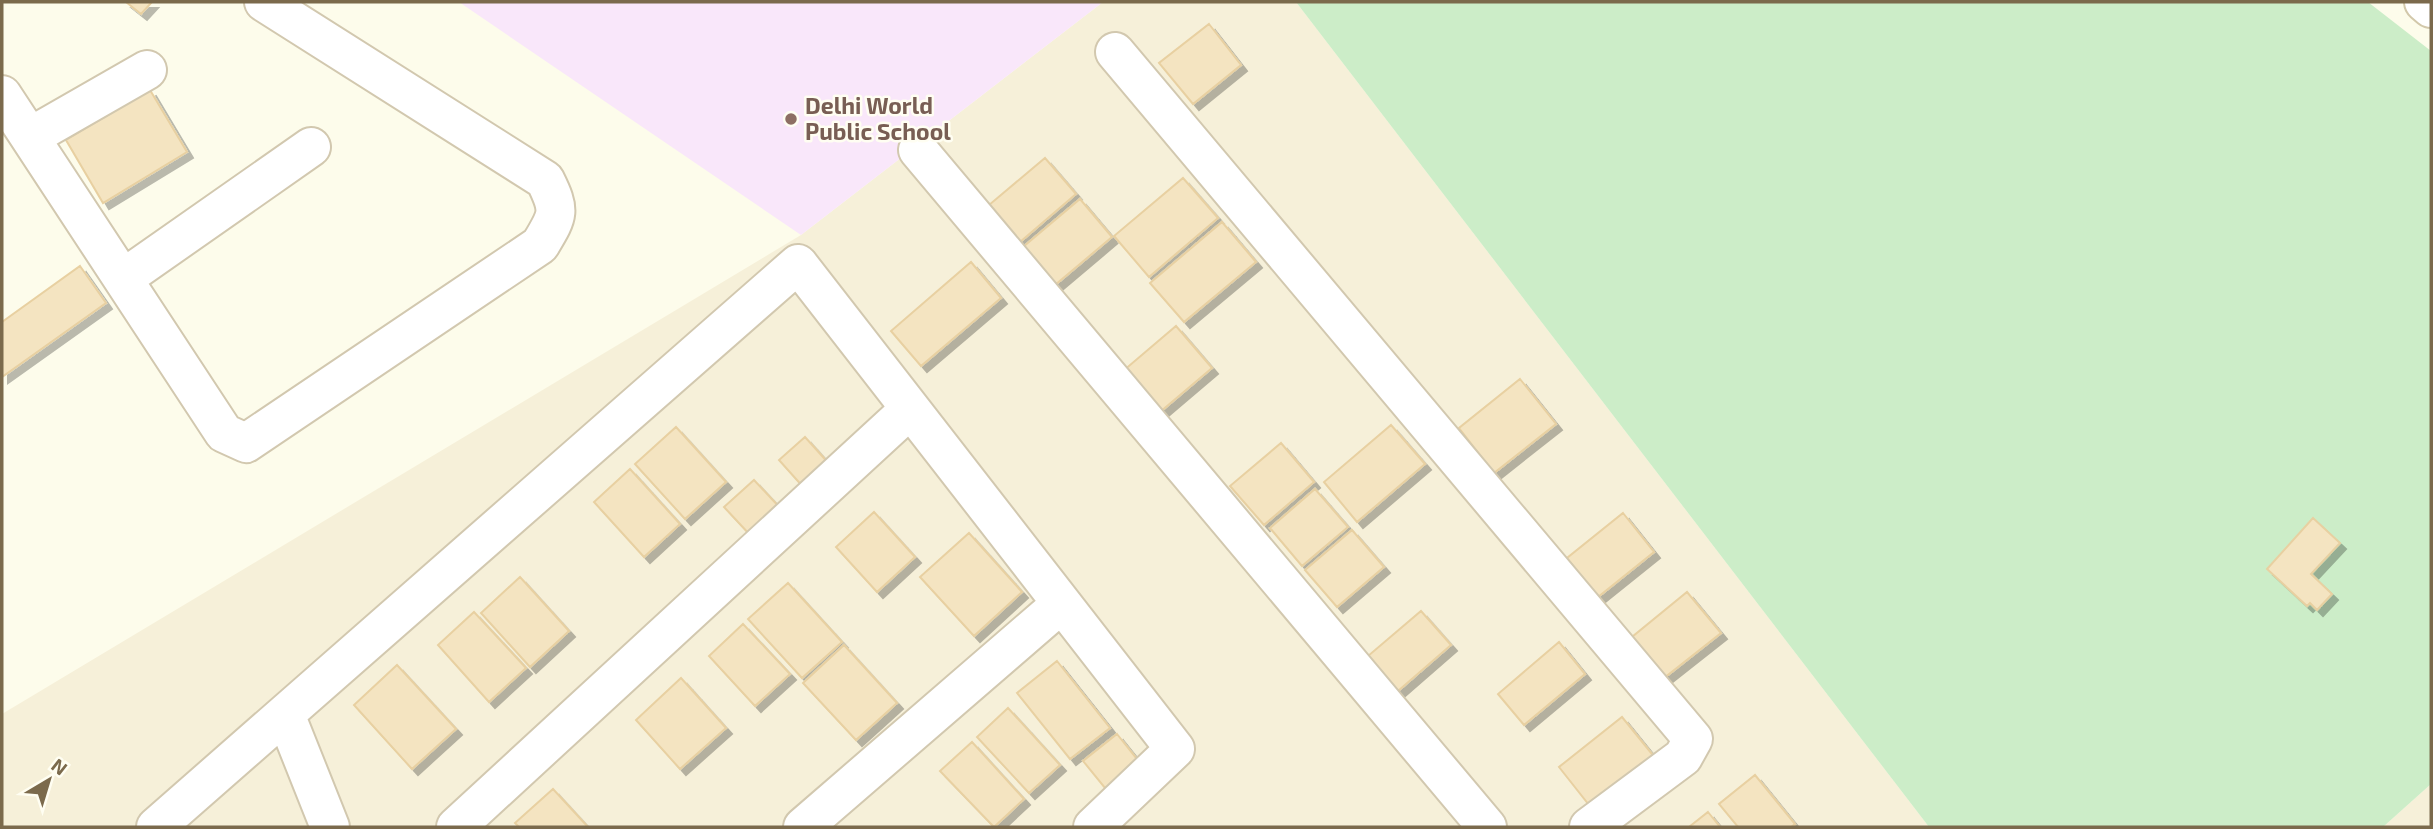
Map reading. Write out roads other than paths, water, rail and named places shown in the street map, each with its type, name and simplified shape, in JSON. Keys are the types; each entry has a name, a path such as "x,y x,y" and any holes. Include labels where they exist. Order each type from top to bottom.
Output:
{"street":[{"path":"2,95 224,433 246,443 540,246 553,223 557,204 545,180 264,2"},
{"path":"2424,2 2431,8"},
{"path":"1115,52 1693,739 1683,757 1589,827"},
{"path":"30,136 147,69"},
{"path":"124,278 311,147"},
{"path":"918,150 1487,827"},
{"path":"156,827 798,264 1175,750 1093,827"},
{"path":"456,827 910,408"},
{"path":"803,827 1061,604"},
{"path":"285,714 330,827"}],"place":[{"name":"Delhi World Public School","path":"791,119"}]}
